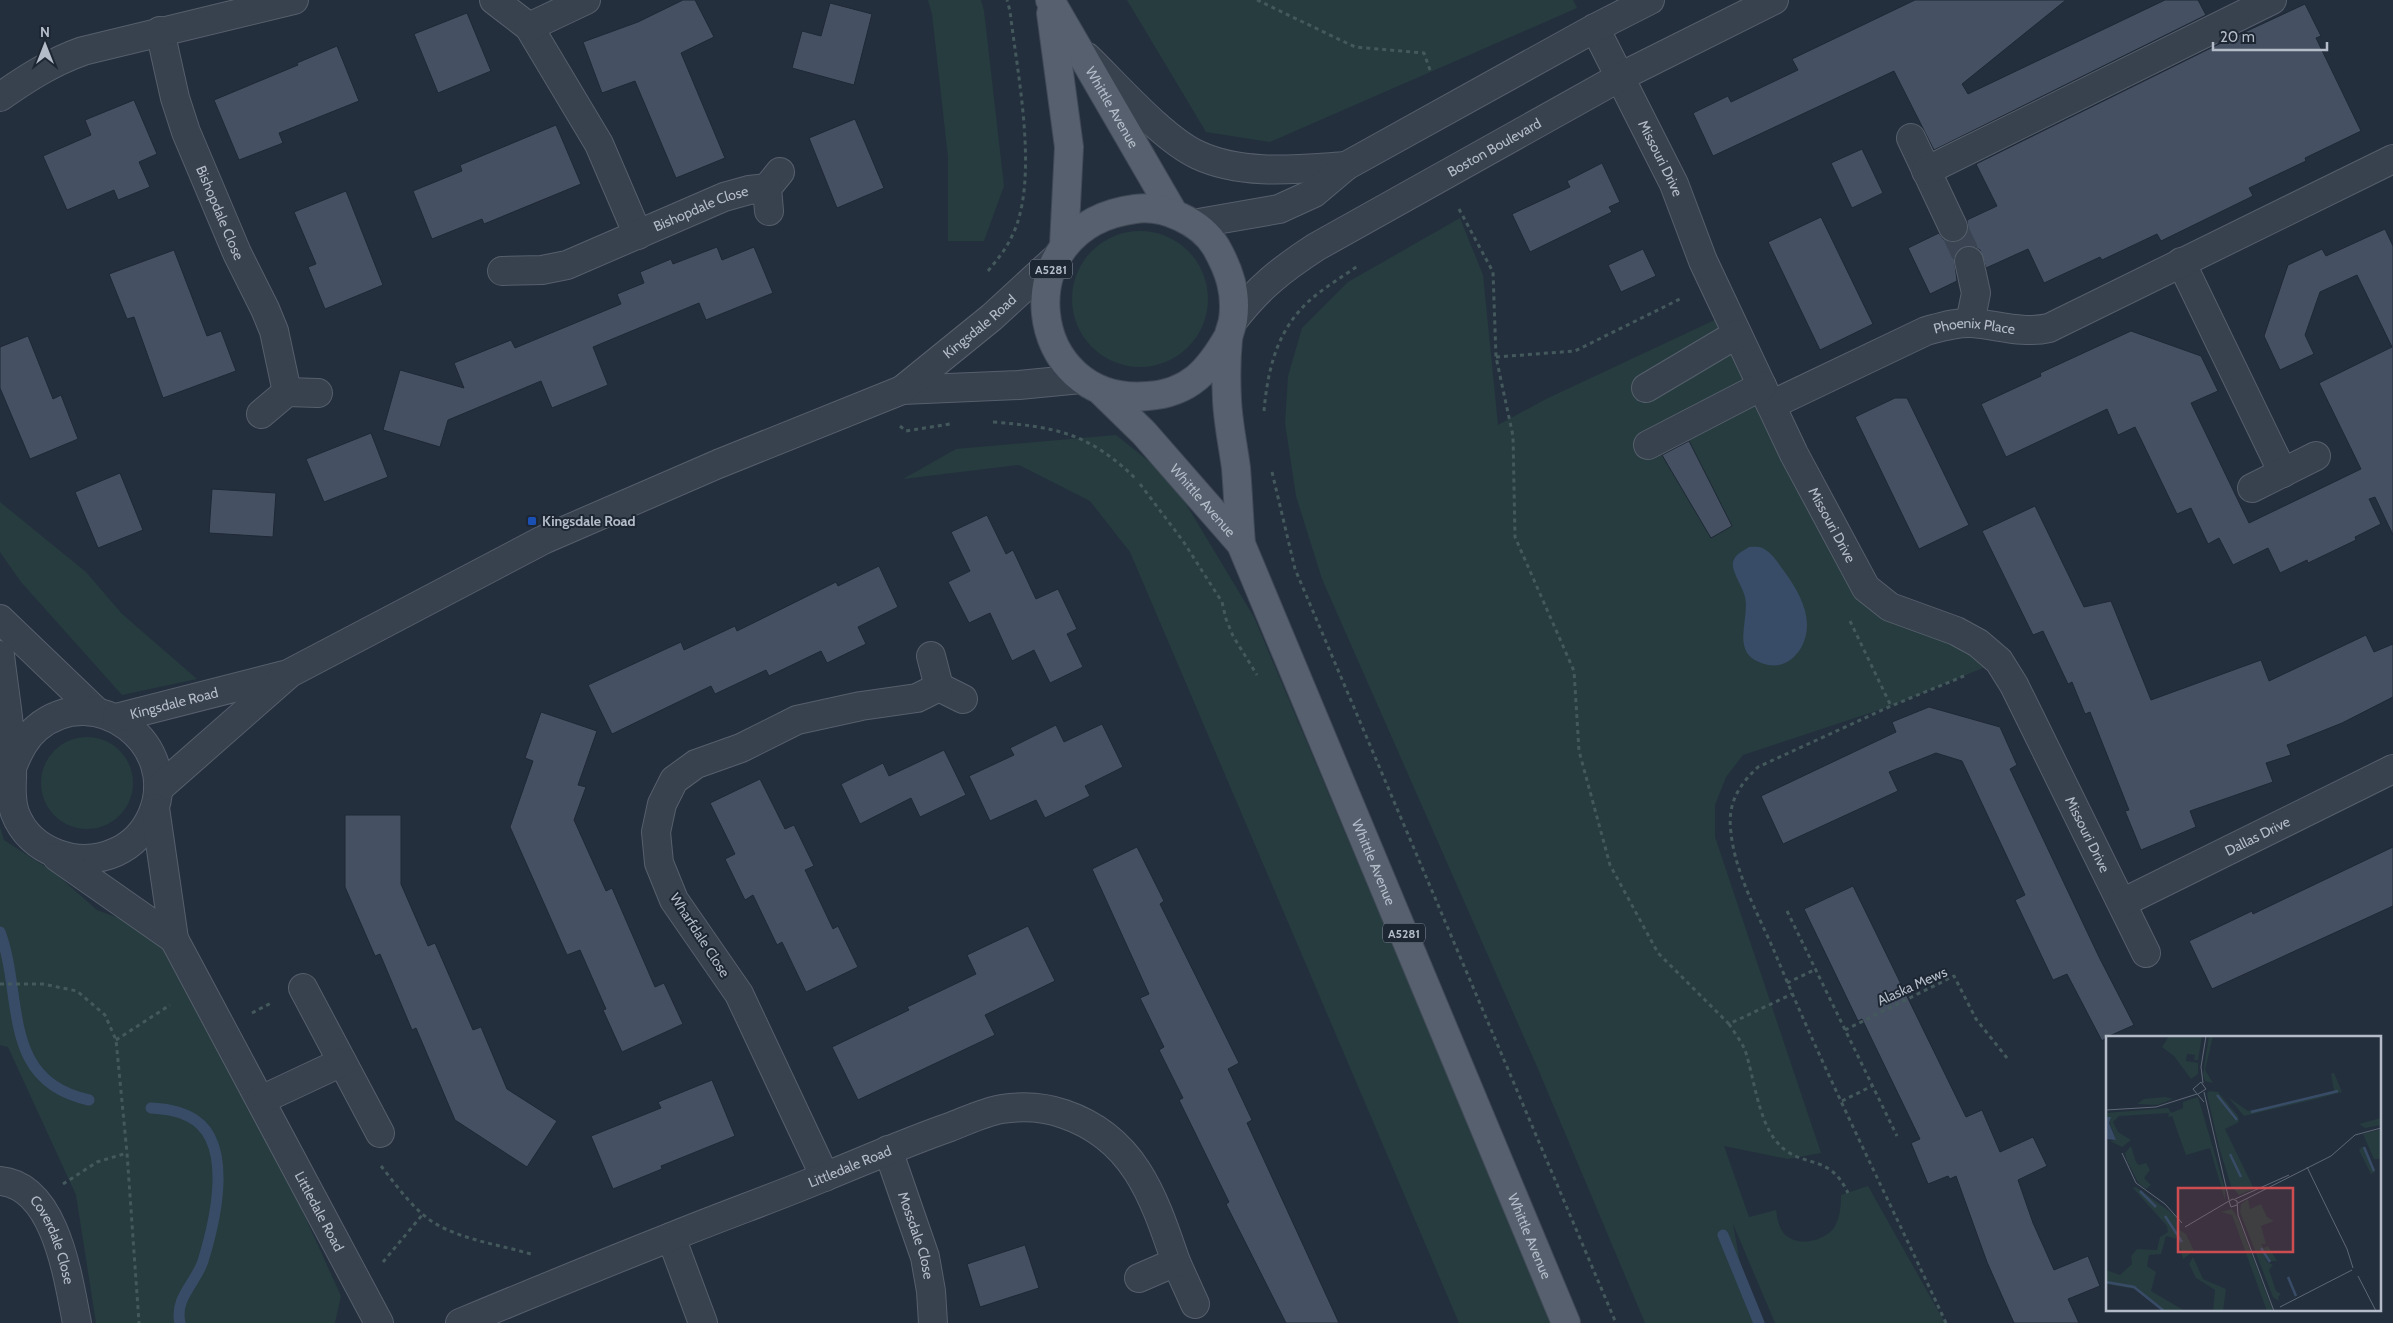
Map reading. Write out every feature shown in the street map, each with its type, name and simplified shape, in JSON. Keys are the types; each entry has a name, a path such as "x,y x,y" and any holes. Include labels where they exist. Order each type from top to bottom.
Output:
{"main road":[{"name":"Whittle Avenue","path":"1049,0 1074,44 1183,219"},
{"name":"Whittle Avenue","path":"1049,0 1069,147 1059,253"},
{"name":"A5281","path":"1144,208 1183,219 1214,243 1228,267 1234,293 1231,329 1213,364 1190,384 1161,395 1131,398 1091,385 1059,355 1046,324 1045,291 1059,253 1086,224 1114,212 1144,208"},
{"name":"Whittle Avenue","path":"1231,329 1227,397 1229,432 1236,466 1241,544"},
{"name":"Whittle Avenue","path":"1091,385 1144,433 1241,544 1566,1323"}],"street":[{"path":"0,97 58,60 160,31 294,0"},
{"name":"Bishopdale Close","path":"494,0 529,27 599,144 638,235"},
{"path":"529,27 586,0"},
{"path":"1183,219 1279,209 1314,193 1346,166 1595,28 1650,0"},
{"name":"Boston Boulevard","path":"1231,329 1254,295 1279,271 1316,247 1620,77 1774,0"},
{"path":"1926,171 2272,0"},
{"name":"Missouri Drive","path":"1595,28 1674,184 1713,282 1766,396 1822,507 1866,588 1890,607 1956,631 1978,643 1999,661 2014,685 2146,953"},
{"name":"Bishopdale Close","path":"160,31 175,98 186,132 237,253 266,308 274,331 287,392"},
{"path":"1074,44 1168,135 1198,155 1234,165 1272,169 1346,166"},
{"path":"1911,138 1952,227"},
{"name":"Phoenix Place","path":"1648,445 1926,331 1949,324 1970,323 2021,331 2049,328 2393,159"},
{"name":"Bishopdale Close","path":"502,270 542,270 567,265 724,197 749,190 772,190"},
{"name":"Kingsdale Road","path":"107,715 290,673 543,540 718,464 902,390 992,317 1059,253"},
{"path":"1969,261 1976,293 1970,323"},
{"path":"2181,262 2283,473"},
{"path":"1646,388 1738,334"},
{"name":"Kingsdale Road","path":"902,390 1019,385 1091,385"},
{"path":"260,414 287,392 318,393"},
{"path":"2252,488 2316,456"},
{"path":"0,619 107,715 133,730 148,748 157,770 157,798 147,825 134,841 117,852 97,858 72,859 48,851 29,835 16,814 10,790 13,765 0,655"},
{"path":"931,656 939,687 963,699"},
{"name":"Kingsdale Road","path":"157,798 290,673"},
{"name":"Wharfdale Close","path":"825,1177 739,994 674,900 659,863 656,832 662,804 674,780 696,764 741,748 797,720 861,706 917,698 939,687"},
{"path":"13,765 23,743 38,727 56,717 76,711 107,715"},
{"name":"Dallas Drive","path":"2122,903 2393,769"},
{"name":"Littledale Road","path":"157,798 174,940 378,1323"},
{"name":"Littledale Road","path":"48,851 174,940"},
{"path":"303,988 380,1133"},
{"path":"260,1100 342,1062"},
{"name":"Littledale Road","path":"460,1323 671,1236 825,1177 888,1150 1001,1109 1036,1107 1065,1114 1089,1126 1113,1141 1130,1159 1143,1178 1160,1215 1176,1262 1195,1304"},
{"name":"Mossdale Close","path":"888,1150 925,1257 932,1291 933,1323"},
{"name":"Coverdale Close","path":"0,1181 11,1182 26,1190 38,1200 51,1225 69,1280 77,1323"},
{"path":"671,1236 703,1323"},
{"path":"1138,1278 1176,1262"}],"path":[{"path":"985,276 1012,236 1020,216 1024,194 1025,141 1010,11 1006,0"},
{"path":"1257,0 1355,47 1424,53 1430,70"},
{"path":"1459,209 1493,272 1496,357 1513,436 1515,537 1574,671 1579,751 1610,865 1658,953 1729,1024 1744,1048 1765,1121 1776,1142 1795,1157 1832,1169 1848,1194"},
{"path":"1264,417 1266,384 1275,354 1296,314 1312,299 1364,260"},
{"path":"1496,357 1575,351 1713,282"},
{"path":"990,422 1056,430 1089,442 1114,457 1136,478 1158,506 1222,602"},
{"path":"906,431 953,424"},
{"path":"1270,464 1294,569 1616,1323"},
{"path":"1946,1323 1792,994 1735,858 1730,832 1731,807 1741,783 1758,766 1891,706 1999,661"},
{"path":"1788,911 1897,1136"},
{"path":"1787,982 1816,969"},
{"name":"Alaska Mews","path":"1845,1030 1954,976 1976,1019 2007,1058"},
{"path":"0,984 43,984 77,991 105,1015 116,1040 127,1153 139,1323"},
{"path":"222,1028 303,988"},
{"path":"1729,1024 1792,994"},
{"path":"116,1040 172,1003"},
{"path":"1842,1101 1872,1086"},
{"path":"380,1133 364,1141 398,1188 423,1214 436,1223 455,1233 585,1271"},
{"path":"38,1200 97,1162 127,1153"},
{"path":"378,1268 423,1214"}],"green space":[{"path":"928,0 981,0 984,11 1004,186 984,241 948,241 948,157 932,14"},
{"path":"1127,0 1573,0 1577,8 1270,142 1206,132"},
{"path":"1460,218 1483,275 1498,425 1546,399 1721,317 1856,594 1995,663 1891,706 1743,755 1726,777 1715,805 1715,837 1821,1153 1788,1159 1724,1146 1749,1217 1776,1210 1779,1225 1786,1235 1800,1241 1816,1240 1830,1232 1835,1226 1840,1211 1841,1195 1868,1186 1945,1323 1775,1323 1733,1224 1749,1311 1755,1323 1645,1323 1538,1069 1322,579 1296,496 1285,423 1288,376 1302,328 1348,282"},
{"path":"1140,231 1166,236 1178,242 1188,251 1197,261 1203,273 1208,299 1203,325 1197,337 1188,347 1178,356 1166,362 1140,367 1114,362 1102,356 1092,347 1083,337 1077,325 1072,299 1077,273 1083,261 1092,251 1102,242 1114,236"},
{"path":"1116,435 1171,479 1254,617 1552,1323 1459,1323 1130,552 1090,501 1019,465 903,479 956,449"},
{"path":"0,502 86,572 122,614 197,679 122,695 21,582 0,552"},
{"path":"87,737 104,741 119,751 129,766 133,783 129,800 119,815 104,825 87,829 70,825 55,815 45,800 41,783 45,766 55,751 70,741"},
{"path":"0,827 4,840 55,873 97,910 174,939 198,981 341,1296 335,1323 96,1323 76,1195 8,1047 0,1045"}],"water":[{"path":"1749,547 1762,548 1773,556 1796,589 1804,608 1807,628 1801,648 1790,660 1779,665 1772,666 1762,663 1751,657 1746,650 1743,634 1745,597 1735,574 1733,562 1740,553"}],"building":[{"path":"683,0 695,0 714,37 681,53 725,158 676,178 635,81 602,93 583,42 638,22"},
{"path":"1915,0 2066,0 1962,84 1968,94 2165,0 2198,0 2206,15 1934,150 1894,71 1713,156 1693,113 1728,96 1731,102 1798,70 1792,59"},
{"path":"830,3 872,14 854,85 792,68 802,31 821,36"},
{"path":"2305,4 2321,36 2316,38 2361,131 2305,158 2306,161 2249,188 2253,196 2161,241 2157,234 2102,260 2100,257 2044,283 2028,249 1986,268 1980,250 1973,246 1965,246 1958,250 1954,257 1957,281 1930,294 1908,248 1939,233 1944,240 1951,242 1960,241 1966,236 1968,229 1967,220 1997,206 1976,164 2219,44"},
{"path":"467,13 491,71 438,93 414,34"},
{"path":"337,46 359,101 279,133 283,143 239,160 214,100 298,65 297,63"},
{"path":"134,100 157,154 139,162 150,187 118,200 114,190 67,210 43,156 91,135 85,120"},
{"path":"855,119 884,188 837,208 809,138"},
{"path":"556,125 581,184 484,224 482,219 432,239 413,191 462,171 460,165"},
{"path":"1862,149 1883,193 1852,208 1831,163"},
{"path":"1602,163 1620,202 1609,207 1612,212 1530,252 1512,214 1570,187 1567,181"},
{"path":"346,191 383,285 325,309 308,267 316,264 294,212"},
{"path":"1821,217 1873,324 1820,350 1768,242"},
{"path":"2385,229 2393,246 2393,535 2375,497 2369,499 2381,524 2355,537 2356,540 2308,563 2307,560 2280,573 2268,548 2233,565 2219,538 2208,544 2191,508 2177,514 2135,427 2118,435 2107,409 2006,457 1981,404 2041,376 2040,373 2131,331 2201,356 2218,391 2191,403 2249,523 2361,469 2319,383 2392,347 2357,275 2320,292 2305,335 2314,354 2280,370 2264,336 2288,265 2322,249 2326,256"},
{"path":"717,247 722,260 754,247 773,293 706,320 699,303 593,347 608,385 552,408 541,381 448,420 440,447 383,430 400,370 464,388 454,363 511,340 515,348 621,304 617,294 644,283 640,272 671,259 673,264"},
{"path":"1643,249 1656,276 1621,292 1608,265"},
{"path":"174,250 207,336 221,331 236,371 163,398 134,317 127,319 109,274"},
{"path":"28,336 53,399 61,395 78,439 30,459 0,388 0,347"},
{"path":"1895,398 1907,398 1969,525 1919,549 1855,417"},
{"path":"371,433 388,477 324,502 306,459"},
{"path":"1689,441 1732,526 1711,538 1662,455"},
{"path":"120,473 143,530 98,548 75,492"},
{"path":"212,489 276,493 273,537 209,533"},
{"path":"2035,506 2084,607 2111,601 2151,700 2261,660 2269,681 2366,635 2374,652 2393,644 2393,697 2342,723 2287,745 2291,755 2266,763 2273,782 2190,811 2196,827 2141,850 2125,811 2129,810 2090,712 2085,714 2072,682 2068,684 2043,631 2033,635 1982,531"},
{"path":"987,515 1006,554 1013,550 1036,599 1058,589 1077,629 1067,634 1083,667 1050,683 1034,650 1012,661 990,613 969,623 948,582 970,571 951,532"},
{"path":"879,566 898,607 858,627 866,644 827,663 821,651 769,676 766,670 715,694 711,686 612,734 588,685 681,642 684,650 735,626 737,631 836,582 838,586"},
{"path":"1929,707 2000,727 2017,765 2010,769 2099,957 2134,1025 2106,1036 2102,1041 2067,974 2053,980 2015,900 2025,895 1962,761 1936,753 1889,772 1898,791 1783,844 1761,796 1896,732 1892,722"},
{"path":"541,712 597,731 578,785 586,787 574,820 606,891 612,888 655,987 664,983 683,1024 622,1052 603,1010 606,1009 580,950 567,955 510,827 533,761 525,758"},
{"path":"1102,724 1123,767 1085,786 1090,796 1045,818 1036,800 990,821 969,776 1014,755 1010,748 1056,725 1064,742"},
{"path":"944,750 966,795 920,817 911,798 860,824 841,784 883,763 889,776"},
{"path":"760,779 785,829 794,825 814,866 805,870 833,929 838,926 858,967 806,992 782,942 777,945 753,895 745,900 725,859 735,854 710,803"},
{"path":"345,815 401,815 401,884 428,946 435,943 473,1030 481,1027 507,1089 557,1121 527,1167 455,1120 416,1028 412,1030 380,954 375,956 345,887"},
{"path":"1137,847 1164,901 1160,904 1239,1063 1228,1069 1252,1120 1247,1123 1339,1323 1286,1323 1226,1204 1229,1202 1179,1100 1183,1098 1159,1050 1164,1047 1140,998 1149,994 1092,869"},
{"path":"2393,847 2393,906 2212,989 2189,941 2252,911 2253,914"},
{"path":"1853,886 1966,1117 1982,1110 2000,1152 2033,1137 2047,1166 2018,1180 2033,1223 2054,1270 2088,1256 2100,1286 2068,1299 2079,1323 2014,1323 1987,1262 1956,1176 1950,1179 1948,1176 1928,1184 1911,1143 1920,1139 1862,1019 1858,1021 1804,909"},
{"path":"1028,926 1055,981 985,1015 995,1035 858,1100 832,1047 909,1010 907,1007 976,974 967,955"},
{"path":"712,1080 735,1136 661,1166 662,1169 613,1189 591,1136 661,1108 658,1102"},
{"path":"1025,1245 1039,1288 980,1307 967,1264"}],"waterway":[{"path":"0,932 7,957 20,1033 28,1056 41,1075 61,1090 89,1100"},
{"path":"151,1108 170,1110 183,1114 203,1127 212,1142 217,1161 216,1204 208,1244 200,1269 180,1306 180,1323"},
{"path":"1723,1235 1759,1323"}],"tunnel":[{"path":"1953,227 1969,261"}],"place":[{"name":"Kingsdale Road","path":"532,521"}]}
